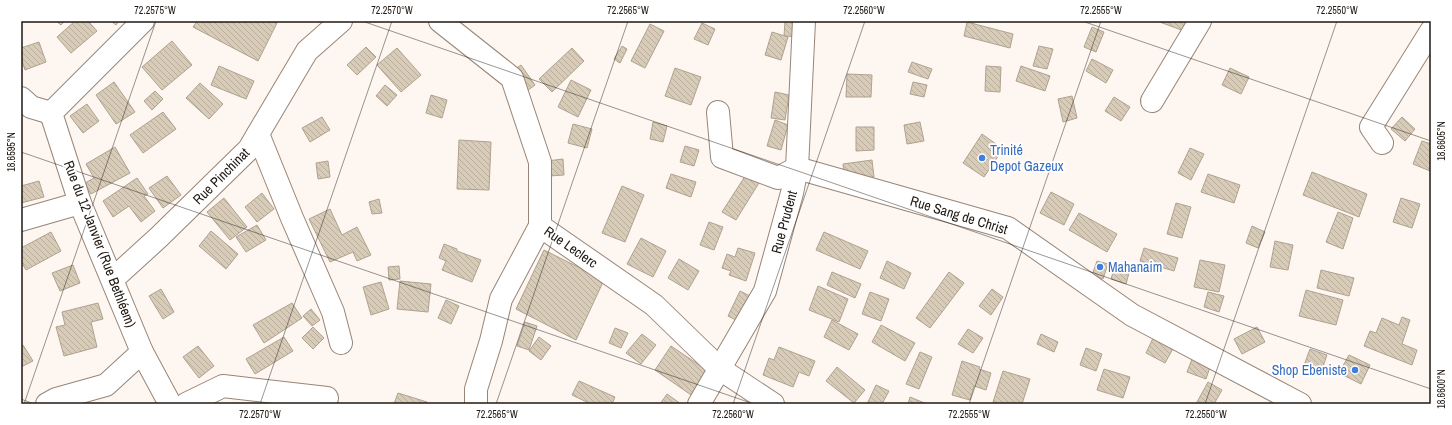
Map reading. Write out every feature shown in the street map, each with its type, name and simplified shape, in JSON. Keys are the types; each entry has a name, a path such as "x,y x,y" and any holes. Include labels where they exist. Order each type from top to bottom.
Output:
{"street":[{"path":"21,98 31,107 51,113 143,21"},
{"name":"Rue Pinchinat","path":"113,279 159,237 243,154 258,134 307,51 341,21"},
{"name":"Rue Leclerc","path":"440,21 512,78 540,162 540,226 654,305 720,368 773,404"},
{"name":"Rue Prudent","path":"699,404 765,291 792,193 797,168 804,21"},
{"path":"1152,101 1200,21"},
{"path":"1382,143 1371,127 1431,31"},
{"path":"718,112 722,157 778,178 797,168"},
{"name":"Rue du 12 Janvier (Rue Bethléem)","path":"51,113 80,203 113,279 142,352 170,404"},
{"path":"258,134 292,218 333,312 341,343"},
{"name":"Rue Sang de Christ","path":"797,168 1008,228 1132,315 1287,402"},
{"path":"21,220 80,203"},
{"path":"476,404 476,389 491,341 501,299 540,226"},
{"path":"47,404 106,385 142,352"},
{"path":"186,404 223,386 327,398"}],"building":[{"path":"56,21 65,21 61,25"},
{"path":"75,21 88,21 97,31 71,53 57,37"},
{"path":"111,21 119,21 116,25"},
{"path":"197,21 273,21 277,23 258,61 193,27"},
{"path":"785,21 802,21 801,37 784,36"},
{"path":"1157,21 1188,21 1184,31"},
{"path":"967,22 1013,34 1010,48 964,36"},
{"path":"702,23 715,29 708,45 694,39"},
{"path":"650,24 664,31 645,68 631,61"},
{"path":"1092,27 1104,32 1096,52 1084,47"},
{"path":"772,32 788,37 781,60 765,55"},
{"path":"172,41 192,65 162,90 142,67"},
{"path":"39,42 46,62 25,70 21,58 21,48"},
{"path":"622,46 627,49 620,63 614,59"},
{"path":"1039,46 1053,49 1047,69 1033,66"},
{"path":"366,47 376,57 357,75 347,65"},
{"path":"397,48 421,75 401,92 377,65"},
{"path":"572,48 584,61 552,92 539,79"},
{"path":"1092,59 1113,70 1106,83 1086,71"},
{"path":"912,62 932,69 928,79 908,72"},
{"path":"521,65 535,85 516,99 501,79"},
{"path":"219,66 254,81 246,99 211,85"},
{"path":"986,66 1001,67 1000,92 985,91"},
{"path":"1021,66 1050,76 1045,91 1016,81"},
{"path":"675,68 701,77 691,105 665,96"},
{"path":"1230,68 1249,77 1241,94 1222,85"},
{"path":"847,74 872,75 871,97 846,97"},
{"path":"571,80 591,90 578,117 558,107"},
{"path":"114,82 135,112 116,124 96,95"},
{"path":"913,82 927,85 924,97 910,94"},
{"path":"200,83 223,104 209,119 186,98"},
{"path":"385,85 397,95 387,106 376,96"},
{"path":"155,91 163,99 152,110 144,101"},
{"path":"775,92 789,95 785,120 771,118"},
{"path":"431,95 447,100 442,118 426,113"},
{"path":"1072,96 1077,118 1063,122 1058,99"},
{"path":"1114,97 1130,107 1121,121 1105,111"},
{"path":"87,104 99,121 83,133 70,116"},
{"path":"163,112 176,129 143,153 130,135"},
{"path":"322,117 330,130 310,142 302,128"},
{"path":"1402,117 1415,129 1405,141 1391,129"},
{"path":"775,120 788,125 781,150 767,146"},
{"path":"653,122 667,126 663,142 650,139"},
{"path":"920,122 924,141 907,144 904,125"},
{"path":"573,124 592,129 587,148 568,143"},
{"path":"856,127 874,127 874,150 856,151"},
{"path":"982,134 1003,149 984,177 963,163"},
{"path":"459,140 491,142 489,190 457,189"},
{"path":"1422,141 1431,144 1430,171 1413,164"},
{"path":"685,146 699,150 694,166 680,162"},
{"path":"115,147 130,173 91,194 85,183 94,178 86,164"},
{"path":"1190,148 1204,154 1191,180 1178,173"},
{"path":"563,159 564,175 549,176 547,161"},
{"path":"872,160 874,177 845,181 843,164"},
{"path":"328,161 330,177 318,179 316,163"},
{"path":"749,170 762,178 736,220 722,212"},
{"path":"1312,172 1367,194 1359,217 1303,195"},
{"path":"671,174 696,182 691,197 666,188"},
{"path":"1208,174 1240,185 1234,203 1201,192"},
{"path":"167,176 181,195 163,208 149,188"},
{"path":"137,178 148,194 144,196 155,211 141,222 129,206 113,217 103,201"},
{"path":"39,181 44,197 21,203 21,186"},
{"path":"622,186 644,195 625,242 602,233"},
{"path":"1051,192 1074,204 1064,225 1040,213"},
{"path":"262,193 274,209 257,222 245,207"},
{"path":"224,198 247,227 230,240 207,212"},
{"path":"1401,198 1420,204 1412,228 1393,222"},
{"path":"379,199 382,213 372,214 369,202"},
{"path":"1176,203 1191,207 1182,238 1167,234"},
{"path":"330,209 342,235 357,227 371,255 357,261 353,252 330,262 309,219"},
{"path":"1338,212 1353,218 1343,249 1326,242"},
{"path":"1079,213 1117,234 1107,252 1069,230"},
{"path":"709,222 723,227 714,250 700,245"},
{"path":"257,225 266,240 246,252 236,237"},
{"path":"1252,226 1265,232 1258,248 1246,243"},
{"path":"211,231 238,254 226,269 199,246"},
{"path":"51,232 61,251 26,270 21,261 21,248"},
{"path":"824,232 868,251 860,269 816,250"},
{"path":"641,238 666,251 653,277 627,264"},
{"path":"1275,241 1293,245 1288,270 1270,267"},
{"path":"444,244 457,249 457,251 481,260 472,282 442,270 446,261 439,258"},
{"path":"738,248 755,253 746,281 729,275 731,271 722,268 727,254 735,257"},
{"path":"1144,248 1178,258 1174,271 1140,261"},
{"path":"544,250 604,280 576,340 516,309"},
{"path":"679,259 699,271 688,290 668,278"},
{"path":"1200,260 1225,265 1219,292 1194,287"},
{"path":"887,261 911,273 904,289 880,278"},
{"path":"1097,261 1108,264 1103,279 1092,275"},
{"path":"73,265 80,283 60,291 52,273"},
{"path":"399,266 400,279 389,280 388,267"},
{"path":"1114,269 1129,273 1126,284 1111,279"},
{"path":"1321,270 1354,278 1349,296 1317,288"},
{"path":"832,272 861,284 855,298 827,285"},
{"path":"949,272 964,283 930,328 916,318"},
{"path":"400,281 431,284 428,312 397,309"},
{"path":"381,282 389,309 371,315 363,287"},
{"path":"818,286 848,299 839,322 809,310"},
{"path":"161,289 174,312 163,319 149,296"},
{"path":"992,289 1003,297 991,315 979,306"},
{"path":"1306,290 1343,300 1336,325 1299,316"},
{"path":"740,291 752,297 740,322 728,316"},
{"path":"870,292 889,299 881,321 862,314"},
{"path":"1208,292 1224,296 1219,312 1204,307"},
{"path":"446,300 459,306 451,324 438,318"},
{"path":"98,303 103,319 91,322 97,347 64,356 56,327 65,325 62,312"},
{"path":"292,303 302,318 264,343 253,325"},
{"path":"311,309 320,320 312,326 303,316"},
{"path":"1402,317 1410,320 1402,344 1417,350 1412,365 1364,346 1370,331 1376,333 1382,318 1399,325"},
{"path":"832,320 858,334 849,350 824,337"},
{"path":"525,322 537,326 529,350 517,346"},
{"path":"881,325 915,343 905,361 872,342"},
{"path":"313,327 324,338 313,349 302,338"},
{"path":"1257,327 1265,342 1242,354 1234,339"},
{"path":"615,328 628,333 621,348 609,343"},
{"path":"968,329 983,338 973,353 958,344"},
{"path":"642,334 656,345 641,364 626,353"},
{"path":"1041,334 1058,342 1054,352 1037,344"},
{"path":"1154,336 1174,347 1165,363 1146,353"},
{"path":"284,337 293,351 255,374 246,359"},
{"path":"539,337 551,346 541,360 529,351"},
{"path":"23,345 33,361 21,367 21,346"},
{"path":"198,346 214,366 199,378 183,357"},
{"path":"671,346 714,375 697,399 655,370"},
{"path":"779,347 815,361 809,376 799,372 793,387 763,375 769,358 774,360"},
{"path":"1086,348 1102,354 1096,371 1080,365"},
{"path":"1310,349 1327,355 1320,375 1303,368"},
{"path":"920,352 932,357 919,389 906,384"},
{"path":"1194,354 1212,361 1206,379 1187,372"},
{"path":"1349,355 1370,365 1361,384 1339,373"},
{"path":"962,361 980,367 979,369 991,373 986,390 974,386 970,400 952,395"},
{"path":"837,367 865,390 854,403 826,381"},
{"path":"1104,369 1130,377 1123,398 1097,390"},
{"path":"1003,371 1030,379 1022,404 999,404 993,402"},
{"path":"579,381 615,397 612,404 591,404 572,395"},
{"path":"1208,382 1222,390 1214,404 1196,404"},
{"path":"876,385 889,391 882,404 867,404"},
{"path":"398,393 427,402 427,404 394,404"},
{"path":"667,394 681,404 660,404"},
{"path":"910,397 927,404 908,404"}],"place":[{"name":"Trinité Depot Gazeux","path":"982,158"},
{"name":"Mahanaim","path":"1100,267"},
{"name":"Shop Ebeniste","path":"1355,370"}]}
